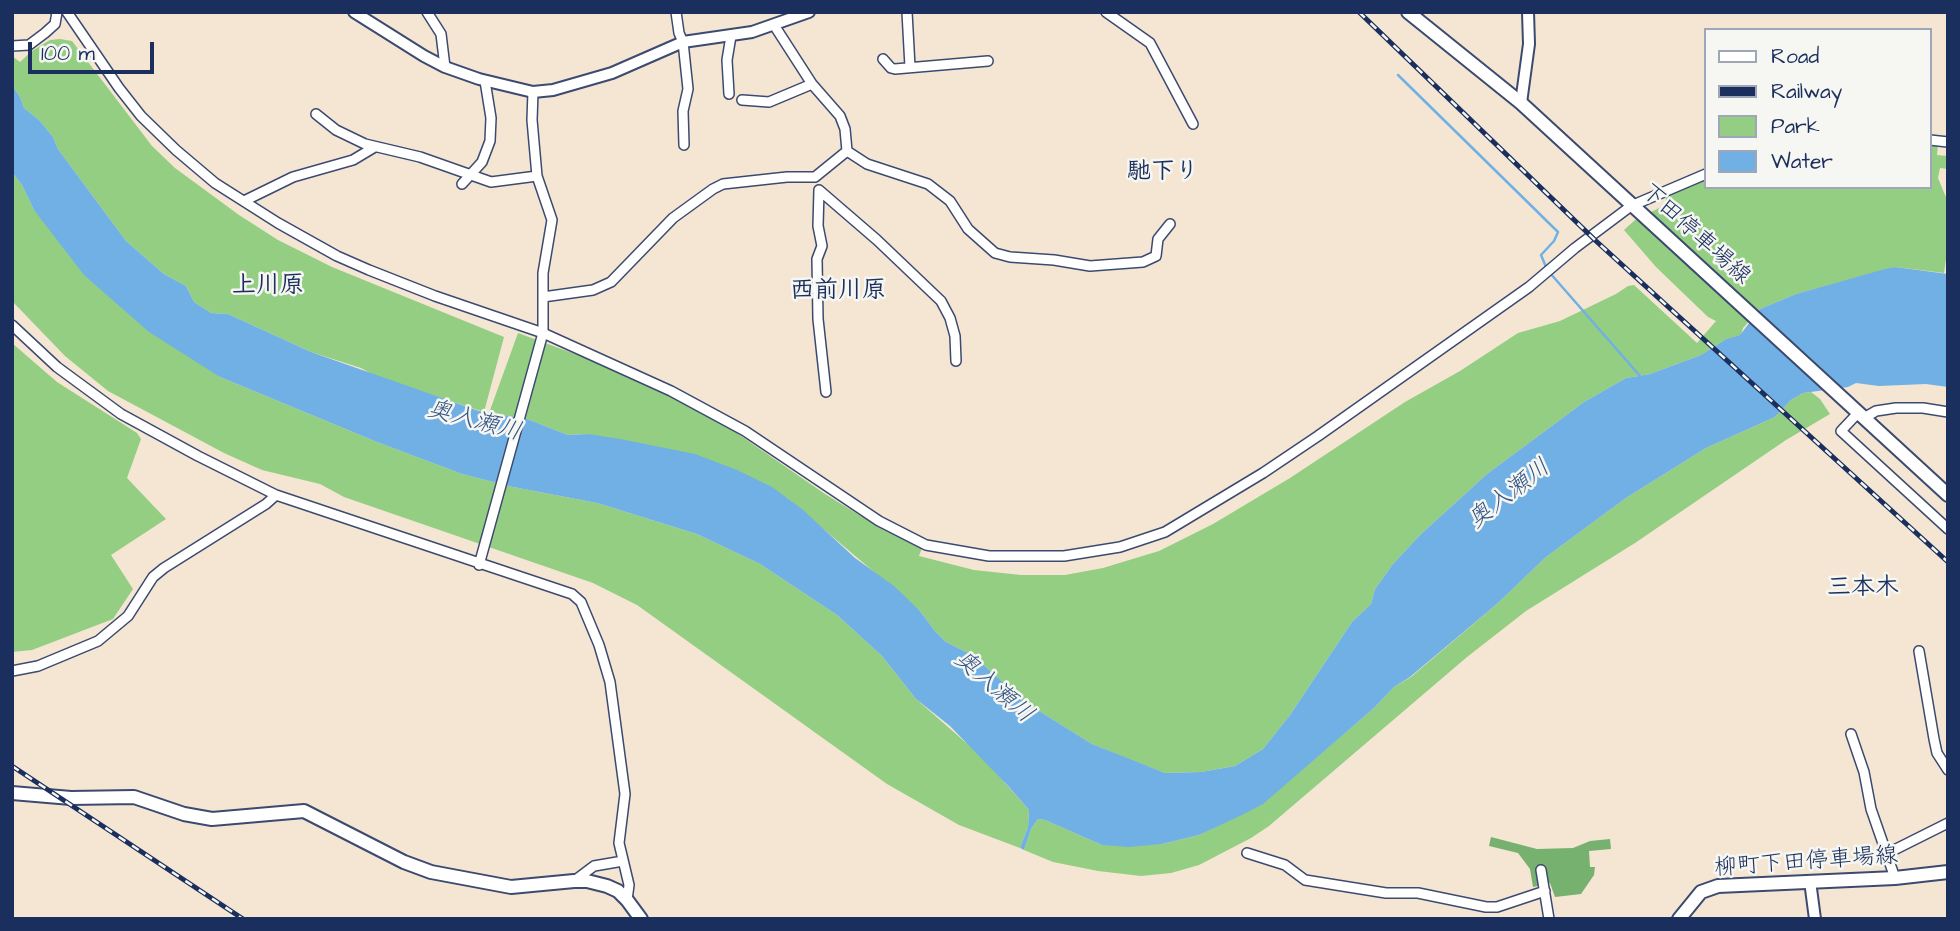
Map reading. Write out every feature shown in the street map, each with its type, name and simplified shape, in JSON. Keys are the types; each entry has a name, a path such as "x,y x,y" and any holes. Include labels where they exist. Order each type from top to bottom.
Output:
{"main road":[{"name":"下田停車場線","path":"1408,12 1521,103 1948,495"},
{"path":"12,793 71,798 134,797 184,814 212,819 304,811 404,862 431,872 511,887 574,881 607,886 618,891 641,919"},
{"name":"柳町下田停車場線","path":"1679,919 1700,892 1718,886 1895,878 1948,872"}],"street":[{"path":"12,46 29,45 46,33 55,24 57,12"},
{"path":"67,12 141,116 176,150 215,183 337,256 369,271 542,336 671,391 745,431 879,521 926,545 989,556 1064,556 1120,547 1165,532 1263,473 1529,287 1575,248 1633,208 1704,175"},
{"path":"354,12 445,67 485,81 533,92 553,90 612,73 683,42 730,36 774,25 788,16 809,12"},
{"path":"427,12 441,34 445,67"},
{"path":"676,12 678,33 683,42 688,89 683,111 684,145"},
{"path":"907,12 910,67"},
{"path":"1106,12 1150,43 1193,124"},
{"path":"1521,103 1529,44 1528,12"},
{"path":"774,25 812,84 840,116 845,130 847,151"},
{"path":"730,36 727,60 730,94"},
{"path":"883,59 891,68 988,61"},
{"path":"461,184 482,162 490,141 491,118 485,81"},
{"path":"742,100 769,102 812,84"},
{"path":"480,562 542,336 542,274 552,220 537,176 532,120 533,92"},
{"path":"316,114 336,130 373,148 420,157 498,182 537,176"},
{"path":"244,201 293,177 353,159 373,148"},
{"path":"543,298 584,292 611,282 678,213 723,184 787,177 815,177 847,151"},
{"path":"847,151 867,164 928,184 950,201 968,229 985,246 995,253 1010,257 1090,266 1143,262 1156,257 1158,239 1170,224"},
{"path":"818,174 818,226 822,246 817,259 818,319 825,392"},
{"path":"819,190 896,256 942,301 955,336 956,361"},
{"path":"12,325 57,368 121,414 276,495 572,594 581,602 599,645 610,682 625,794 619,843 629,885 627,900"},
{"path":"1948,412 1923,408 1857,412 1841,431 1948,529"},
{"path":"12,671 38,666 98,640 128,616 153,577 164,568 276,495"},
{"path":"1919,651 1937,753 1948,770"},
{"path":"1851,734 1864,772 1879,835 1888,853 1895,878"},
{"path":"1888,853 1948,823"},
{"path":"1247,853 1285,865 1305,880 1386,893 1418,893 1486,907 1497,907 1545,891"},
{"path":"574,881 594,866 623,861"},
{"path":"1541,870 1549,919"},
{"path":"1810,881 1815,919"}],"green space":[{"path":"50,40 72,41 152,146 175,168 239,215 278,240 332,267 504,337 484,412 311,352 228,314 211,313 194,302 186,286 164,274 126,241 58,149 53,137 39,120 24,108 12,85 12,56 20,62"},
{"path":"1932,144 1938,145 1937,155 1948,156 1948,169 1940,168 1938,178 1948,202 1948,259 1944,273 1895,267 1796,294 1760,309 1743,328 1741,335 1726,339 1701,355 1650,374 1626,378 1584,402 1487,474 1420,535 1393,564 1375,589 1371,604 1352,622 1290,715 1263,749 1235,766 1201,772 1165,773 1092,744 1028,704 972,655 946,642 920,611 787,498 588,434 568,435 527,419 489,413 518,333 605,365 666,393 728,427 825,494 882,529 922,548 919,556 974,570 1021,575 1065,575 1103,568 1159,551 1213,524 1518,333 1560,321 1628,286 1634,285 1697,343 1716,321 1708,317 1656,267 1624,230 1635,220 1667,204 1665,195 1704,179 1704,189 1932,189"},
{"path":"12,172 22,185 34,210 220,377 462,474 597,503 697,534 760,564 837,615 882,656 916,699 980,755 1029,810 1028,827 1020,848 959,825 887,784 637,605 593,583 344,497 320,484 262,470 224,453 108,391 65,356 12,301"},
{"path":"12,343 57,382 137,433 141,439 127,478 166,519 111,555 133,589 113,619 32,650 12,652"},
{"path":"1811,392 1820,399 1830,414 1786,440 1635,543 1526,611 1467,657 1269,826 1251,838 1199,865 1171,873 1141,876 1053,862 1024,850 1031,829 1038,819 1102,845 1162,844 1199,835 1263,803 1374,708 1394,687 1411,677 1498,603 1546,557 1626,498 1706,448 1775,417 1791,400"},
{"path":"1491,837 1537,849 1573,848 1590,841 1610,839 1611,849 1589,851 1590,867 1595,867 1594,875 1581,894 1555,897 1550,883 1533,887 1530,869 1518,853 1489,846"}],"water":[{"name":"奥入瀬川","path":"12,85 24,108 39,120 53,137 58,149 126,241 164,274 186,286 194,302 211,313 228,314 311,352 479,411 527,419 568,435 588,434 695,454 737,470 772,487 802,509 855,558 894,586 946,642 972,655 1028,704 1092,744 1165,773 1201,772 1235,766 1263,749 1290,715 1352,622 1371,604 1375,589 1393,564 1420,535 1487,474 1584,402 1626,378 1650,374 1701,355 1726,339 1740,335 1760,309 1796,294 1895,267 1948,274 1948,387 1856,383 1848,387 1803,393 1791,400 1775,417 1706,448 1626,498 1546,557 1498,603 1410,677 1394,687 1374,708 1263,804 1244,814 1199,835 1162,844 1129,847 1102,845 1038,819 1031,829 1024,850 1020,848 1028,827 1029,810 1008,786 950,726 916,699 882,656 837,615 760,564 697,534 597,503 462,474 377,442 220,377 149,332 84,275 34,210 22,185 12,172"}],"waterway":[{"path":"1398,75 1558,232 1554,241 1541,255 1546,267"},
{"path":"1550,273 1640,376"}],"railway":[{"path":"1359,12 1596,241 1948,562"},
{"path":"12,766 243,919"}],"district":[{"name":"馳下り","path":"1163,173"},
{"name":"上川原","path":"268,287"},
{"name":"西前川原","path":"838,292"},
{"name":"三本木","path":"1863,589"}]}
